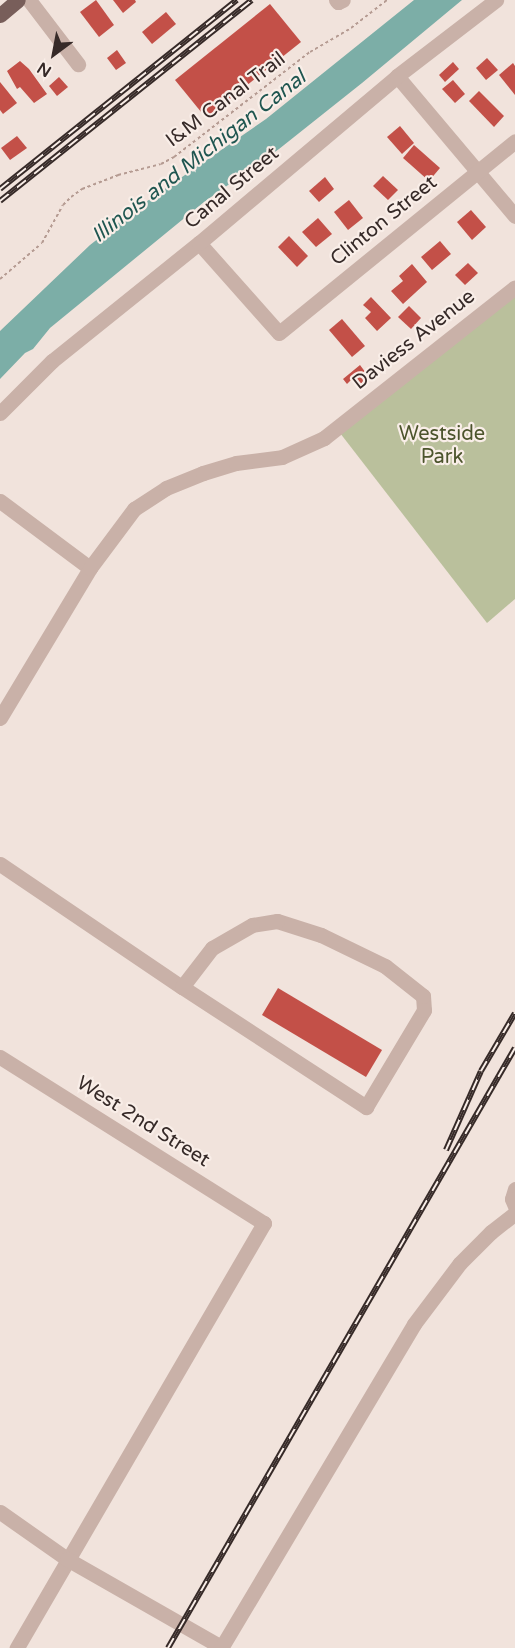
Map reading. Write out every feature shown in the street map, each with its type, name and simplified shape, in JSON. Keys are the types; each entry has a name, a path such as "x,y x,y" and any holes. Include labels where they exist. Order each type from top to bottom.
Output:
{"main road":[{"path":"0,15 18,0"}],"street":[{"path":"28,0 78,64"},
{"name":"Canal Street","path":"0,413 52,361 200,243 397,76 496,0"},
{"path":"397,76 515,216"},
{"name":"Clinton Street","path":"200,243 279,333 515,141"},
{"name":"Daviess Avenue","path":"0,718 90,568 134,509 166,489 203,473 236,463 282,457 324,438 515,287"},
{"path":"0,501 90,568"},
{"path":"0,864 182,987 366,1107 424,1010 423,996 385,966 321,935 278,921 252,925 212,948 182,987"},
{"name":"West 2nd Street","path":"0,1057 264,1223 67,1559"},
{"path":"515,1189 512,1199 515,1206"},
{"path":"0,1512 67,1559 221,1648 414,1324 460,1263 491,1232 515,1213"},
{"path":"17,1648 67,1559"}],"path":[{"name":"I&M Canal Trail","path":"0,279 42,243 63,205 71,197 100,182 161,164 174,157 310,52 351,28 387,0"}],"green space":[{"name":"Westside Park","path":"515,295 515,599 487,623 340,433"}],"water":[{"name":"Illinois and Michigan Canal","path":"414,0 462,0 279,149 204,202 50,328 33,349 25,353 0,379 0,331 90,245 140,206 266,119"}],"building":[{"path":"96,0 114,25 99,37 80,12"},
{"path":"113,0 135,0 136,2 123,13"},
{"path":"270,4 301,42 206,118 175,80"},
{"path":"166,12 176,24 152,44 142,32"},
{"path":"117,50 126,63 116,70 107,58"},
{"path":"487,58 498,70 486,80 476,68"},
{"path":"20,61 29,69 47,94 34,103 20,87 17,89 7,71"},
{"path":"453,62 459,69 445,82 439,75"},
{"path":"513,63 515,66 515,95 499,75"},
{"path":"59,77 68,87 57,96 49,86"},
{"path":"453,80 465,94 455,103 442,89"},
{"path":"0,82 17,103 3,114 0,110"},
{"path":"479,91 504,116 494,127 469,101"},
{"path":"400,126 414,143 402,154 387,137"},
{"path":"17,136 27,148 10,160 1,148"},
{"path":"414,145 440,168 429,181 403,158"},
{"path":"383,176 398,190 388,200 373,186"},
{"path":"325,177 334,189 319,202 309,191"},
{"path":"349,200 363,218 348,230 334,212"},
{"path":"471,210 486,227 472,240 457,222"},
{"path":"318,218 332,234 316,247 302,232"},
{"path":"289,236 308,256 297,267 278,247"},
{"path":"440,241 451,254 432,270 421,257"},
{"path":"468,263 478,273 465,285 455,275"},
{"path":"412,264 427,282 403,304 391,291 403,281 399,276"},
{"path":"371,297 391,318 377,331 365,318 371,312 363,305"},
{"path":"409,306 421,318 411,329 398,317"},
{"path":"342,319 365,346 352,357 329,330"},
{"path":"360,365 369,377 357,387 351,380 347,384 343,379"},
{"path":"278,988 382,1050 366,1077 262,1015"}],"railway":[{"path":"0,189 237,0"},
{"path":"0,201 252,0"},
{"path":"446,1150 481,1071 515,1013"},
{"path":"168,1648 515,1048"}]}
